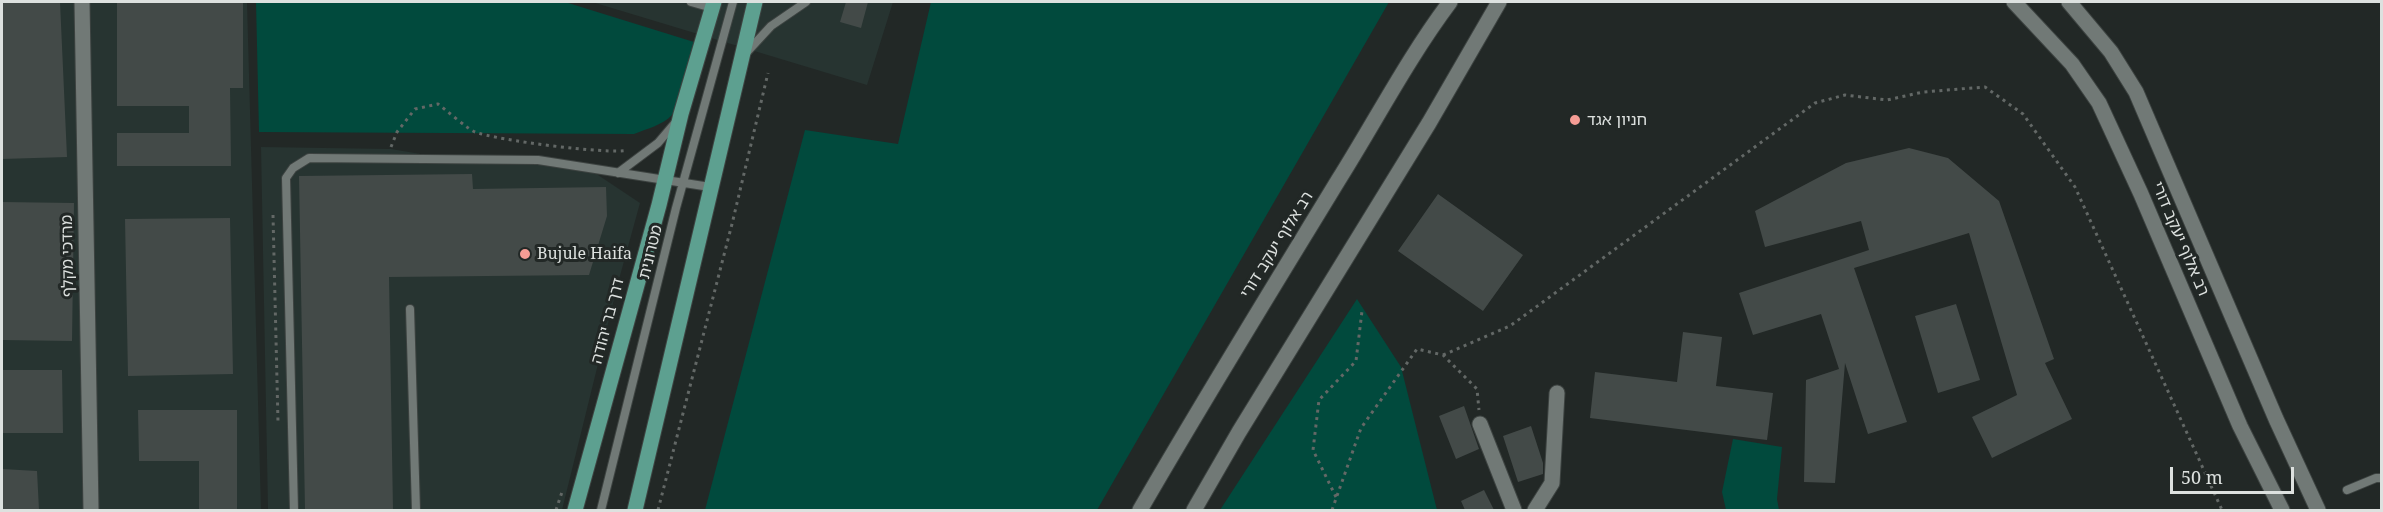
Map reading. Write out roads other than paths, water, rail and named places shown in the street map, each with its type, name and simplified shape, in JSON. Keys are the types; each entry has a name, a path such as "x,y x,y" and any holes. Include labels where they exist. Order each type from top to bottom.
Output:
{"main road":[{"name":"מרדכי מקלף","path":"82,2 91,510"},
{"path":"635,510 755,2"},
{"name":"רב אלוף יעקב דורי","path":"1140,510 1197,410 1387,101 1421,40 1449,2"},
{"path":"1194,510 1239,432 1429,123 1499,2"},
{"name":"רב אלוף יעקב דורי","path":"2014,2 2072,64 2099,103 2240,426 2282,510"},
{"name":"רב אלוף יעקב דורי","path":"2069,2 2111,52 2136,92 2271,408 2318,510"},
{"name":"דרך בר יהודה","path":"575,510 681,114 713,5"},
{"path":"1535,510 1552,483 1557,393"},
{"path":"1480,424 1514,510"}],"lane":[{"path":"691,2 713,5"},
{"name":"מטרונית","path":"601,510 684,182 733,2"},
{"path":"740,61 756,40 771,26 807,2"},
{"path":"618,173 658,143 681,114"},
{"path":"294,510 286,178 292,168 309,158 538,160 665,178 710,187"},
{"path":"410,309 416,510"},
{"path":"2347,490 2376,478 2382,478"}],"place":[{"name":"חניון אגד","path":"1575,120"},
{"name":"Bujule Haifa","path":"525,254"}]}
